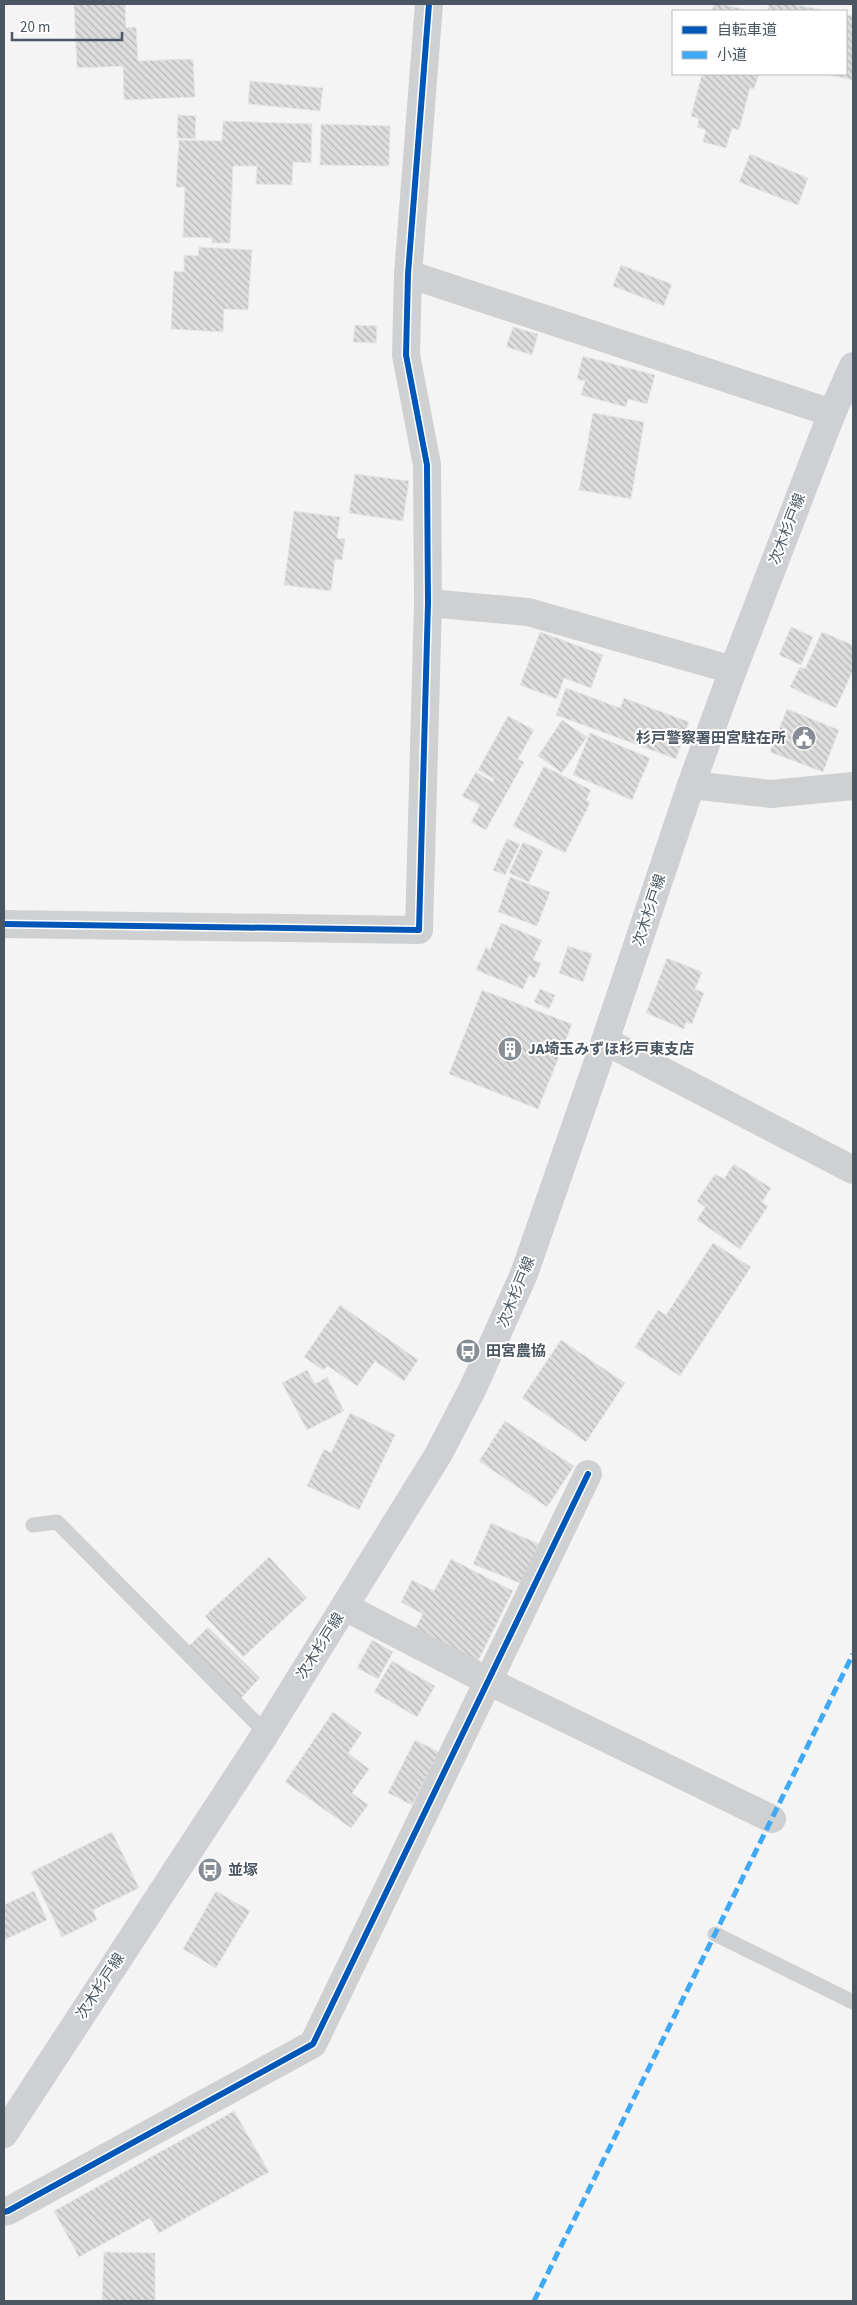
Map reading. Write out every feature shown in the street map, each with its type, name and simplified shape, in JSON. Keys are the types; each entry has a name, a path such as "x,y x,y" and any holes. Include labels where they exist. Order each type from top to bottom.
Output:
{"main road":[{"name":"次木杉戸線","path":"4,2134 266,1733 345,1607 438,1454 499,1334 524,1274 606,1041 691,785 733,670 832,413 853,366"}],"street":[{"path":"4,924 419,930 428,603 427,465 406,355 408,274 430,4"},
{"path":"408,274 832,413"},
{"path":"428,603 528,612 733,670"},
{"path":"691,785 771,794 853,786"},
{"path":"606,1041 853,1170"},
{"path":"4,2212 313,2044 588,1474"},
{"path":"345,1607 488,1681 772,1819"}],"lane":[{"path":"33,1525 57,1522 266,1733"},
{"path":"715,1934 853,2002"}],"building":[{"path":"74,4 125,4 126,28 136,27 138,61 193,59 195,97 124,100 123,66 77,68"},
{"path":"714,4 722,4 746,10 712,10"},
{"path":"769,4 792,4 823,10 767,10"},
{"path":"847,15 853,16 853,80 830,75 847,75"},
{"path":"702,75 759,75 754,89 750,88 739,130 732,128 726,148 703,142 706,130 697,127 699,119 691,116"},
{"path":"250,81 323,88 320,111 248,104"},
{"path":"178,115 196,116 195,139 177,138"},
{"path":"223,121 312,124 311,163 293,162 292,185 256,184 257,166 233,166 230,243 212,243 212,238 183,237 185,187 176,187 179,140 222,141"},
{"path":"321,124 390,126 389,166 320,165"},
{"path":"750,154 808,178 798,205 739,182"},
{"path":"199,247 252,250 248,310 224,309 223,332 171,329 174,271 184,272 184,255 198,256"},
{"path":"621,265 672,284 664,306 613,286"},
{"path":"355,325 377,326 376,343 353,342"},
{"path":"513,327 538,334 532,355 506,347"},
{"path":"583,356 655,375 647,404 628,399 626,407 581,395 585,381 577,379"},
{"path":"593,413 644,422 631,499 579,490"},
{"path":"355,474 409,481 403,521 349,513"},
{"path":"294,511 340,517 337,538 345,539 342,560 335,559 331,591 284,585"},
{"path":"791,627 813,637 801,665 779,655"},
{"path":"540,632 603,655 591,688 564,678 557,699 520,685"},
{"path":"822,632 853,645 853,670 836,708 790,687 800,667 805,669"},
{"path":"566,688 620,708 624,698 689,722 676,759 556,715"},
{"path":"787,709 839,730 823,772 770,752"},
{"path":"508,716 534,730 518,759 524,762 486,830 471,822 480,805 462,796 476,772 493,782 494,779 478,770"},
{"path":"562,720 587,737 562,773 538,756"},
{"path":"590,733 650,758 632,800 573,775"},
{"path":"544,766 591,790 586,800 590,803 565,853 513,826"},
{"path":"507,839 520,844 505,875 493,870"},
{"path":"523,842 543,851 529,882 509,873"},
{"path":"510,877 550,892 537,926 498,912"},
{"path":"501,923 542,940 533,960 541,963 535,978 529,975 523,989 476,970 486,947 490,950"},
{"path":"568,946 592,954 583,982 559,973"},
{"path":"667,958 702,972 695,989 704,993 692,1024 686,1022 684,1029 646,1013"},
{"path":"540,989 555,995 549,1009 534,1002"},
{"name":"JA埼玉みずほ杉戸東支店","path":"482,990 572,1024 538,1109 449,1074"},
{"path":"734,1164 771,1188 762,1202 768,1206 740,1249 697,1220 705,1207 697,1201 715,1174 724,1179"},
{"path":"713,1243 751,1267 680,1376 635,1347 658,1310 666,1315"},
{"path":"340,1305 418,1360 404,1381 375,1361 357,1386 328,1366 323,1370 304,1357"},
{"path":"561,1340 625,1383 586,1442 522,1398"},
{"path":"307,1370 315,1384 327,1377 344,1411 307,1430 282,1383"},
{"path":"350,1413 395,1435 359,1510 307,1486 324,1449 331,1453"},
{"path":"505,1421 574,1466 547,1507 479,1461"},
{"path":"491,1523 539,1544 522,1584 473,1564"},
{"path":"269,1557 307,1598 243,1657 205,1616"},
{"path":"451,1559 513,1591 478,1661 415,1629 423,1614 401,1602 412,1580 434,1591"},
{"path":"208,1627 260,1678 241,1698 188,1647"},
{"path":"372,1640 393,1652 378,1679 357,1668"},
{"path":"392,1661 435,1686 417,1717 374,1692"},
{"path":"333,1712 362,1733 348,1753 369,1769 352,1793 368,1805 351,1828 285,1782"},
{"path":"415,1740 439,1752 412,1805 388,1793"},
{"path":"112,1832 139,1888 93,1910 97,1920 62,1937 31,1872"},
{"path":"34,1891 47,1920 4,1940 4,1905"},
{"path":"216,1891 250,1911 216,1968 183,1949"},
{"path":"234,2111 269,2172 159,2233 150,2218 79,2257 54,2211"},
{"path":"104,2252 155,2253 155,2301 102,2301"}],"marked path":[{"path":"534,2301 853,1654"}],"cycle path":[{"path":"4,924 419,930 428,603 427,465 406,355 408,274 429,4"},
{"path":"4,2212 313,2044 588,1474"}],"place":[{"name":"杉戸警察署田宮駐在所","path":"804,738"},
{"name":"JA埼玉みずほ杉戸東支店","path":"510,1049"},
{"name":"田宮農協","path":"468,1351"},
{"name":"並塚","path":"210,1870"}]}
